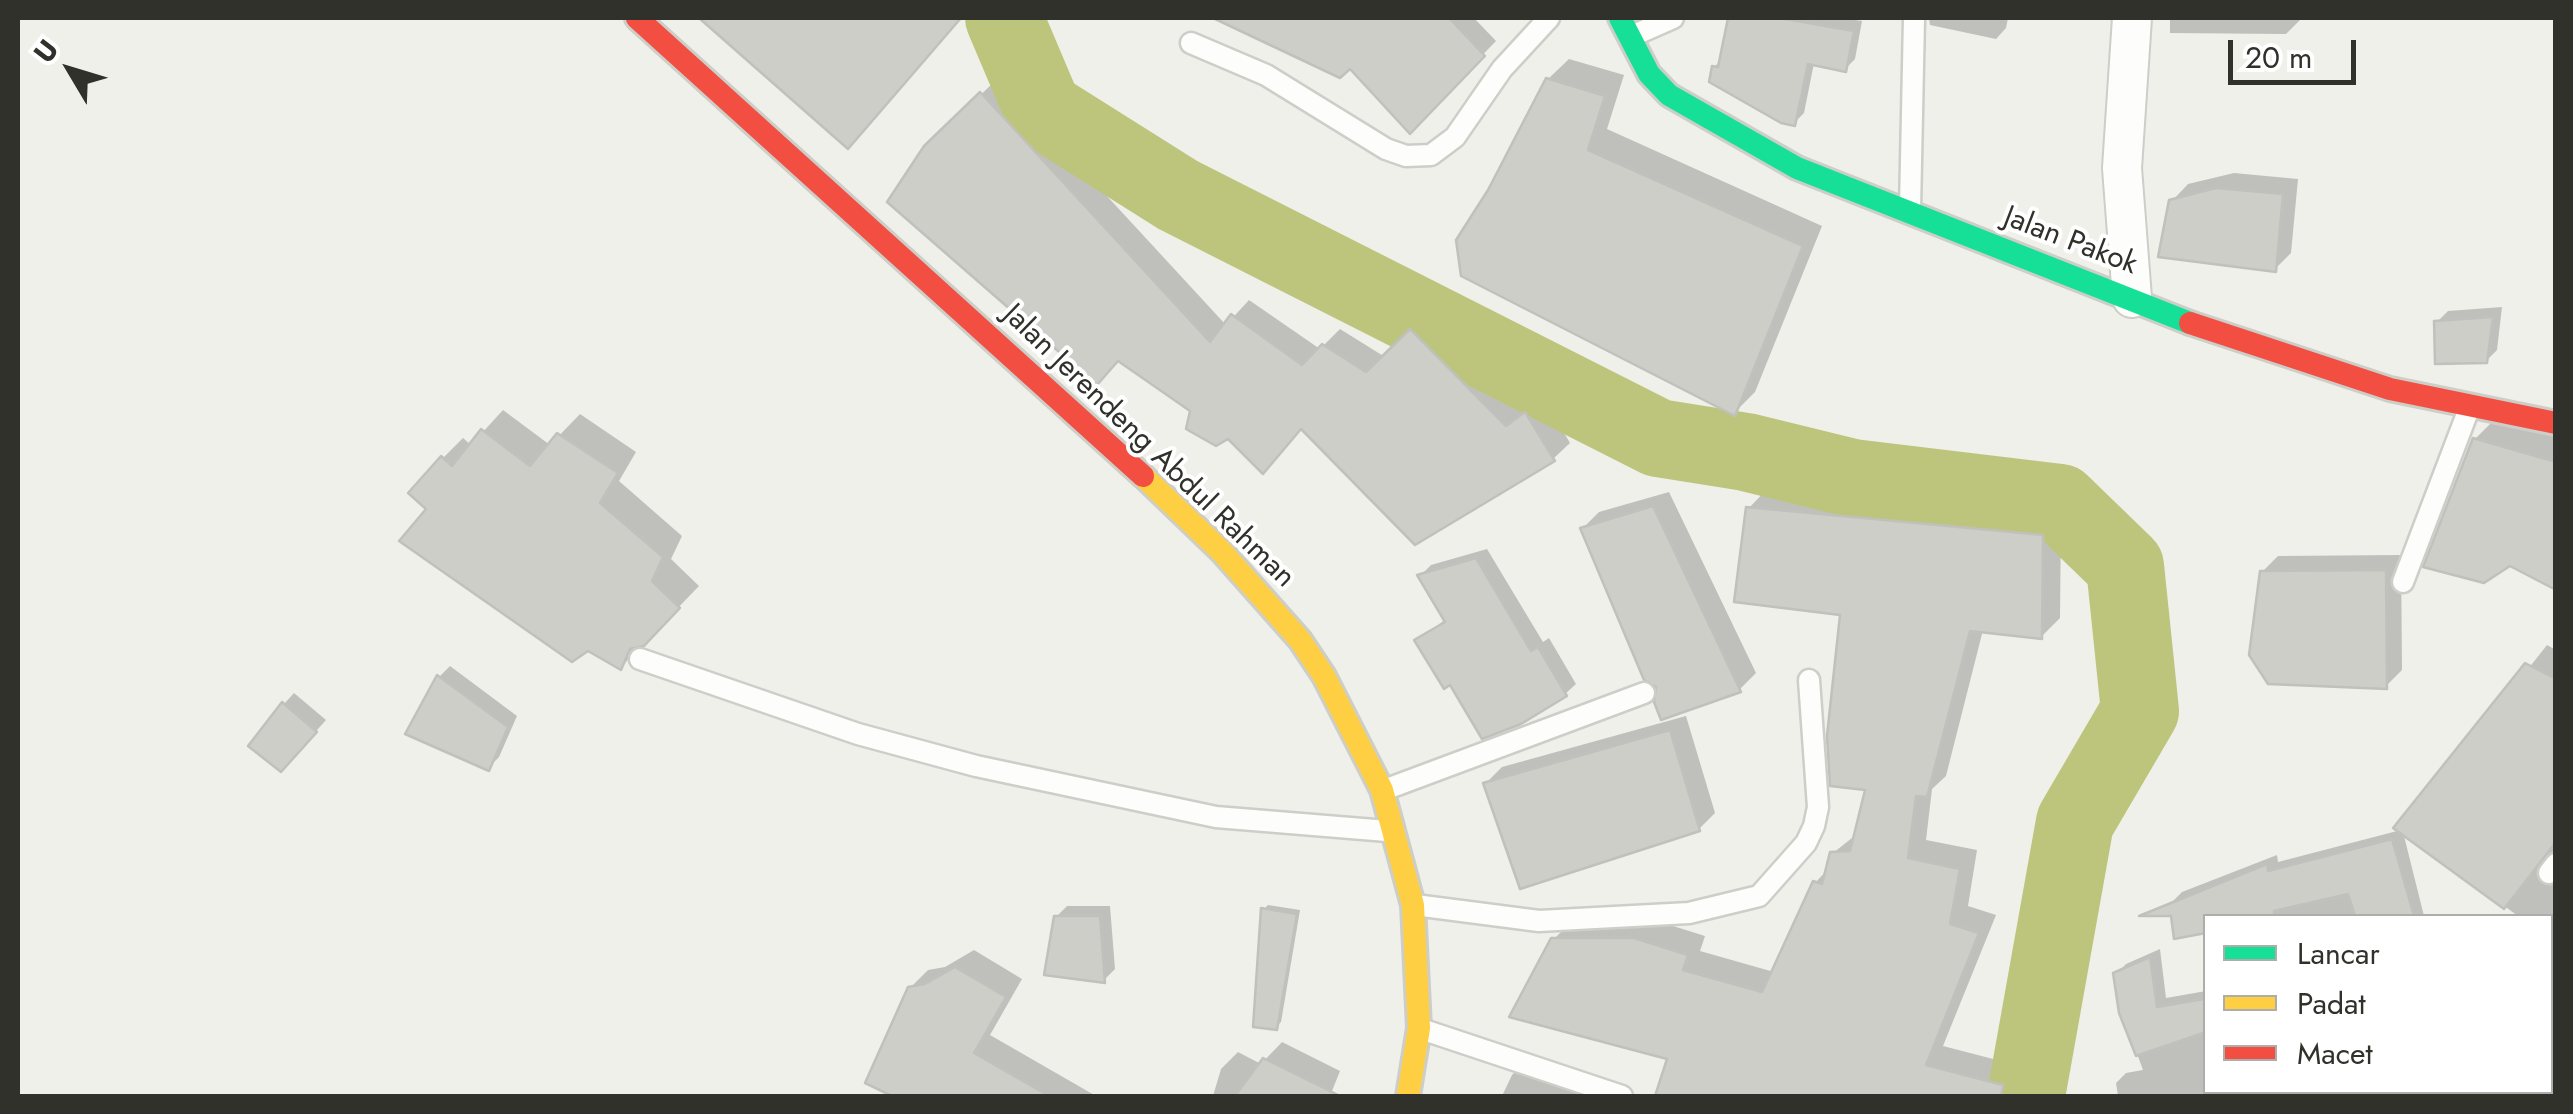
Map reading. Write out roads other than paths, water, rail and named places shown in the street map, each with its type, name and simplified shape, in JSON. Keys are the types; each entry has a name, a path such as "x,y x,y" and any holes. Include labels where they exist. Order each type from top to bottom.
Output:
{"main road":[{"name":"Jalan Jerendeng Abdul Rahman","path":"636,18 1222,552 1300,640 1324,676 1382,790 1413,905 1419,1028 1408,1096"},
{"name":"Jalan Pakok","path":"1625,27 1650,74 1669,95 1797,168 2234,340 2373,383 2556,423"}],"street":[{"path":"2132,18 2122,168 2132,298"}],"lane":[{"path":"1191,43 1266,75 1386,149 1406,156 1431,155 1455,136 1502,69 1550,18"},
{"path":"1625,27 1673,18"},
{"path":"1910,211 1914,18"},
{"path":"2403,582 2471,403"},
{"path":"640,660 858,734 976,766 1216,817 1394,832"},
{"path":"1413,905 1539,921 1689,913 1760,896 1806,843 1814,826 1818,807 1809,680"},
{"path":"1382,790 1644,692"},
{"path":"1419,1028 1622,1096"}],"waterway":[{"path":"1004,18 1043,110 1178,195 1658,438 1746,452 1852,478 2060,503 2125,566 2140,711 2075,822 2026,1096"}]}
